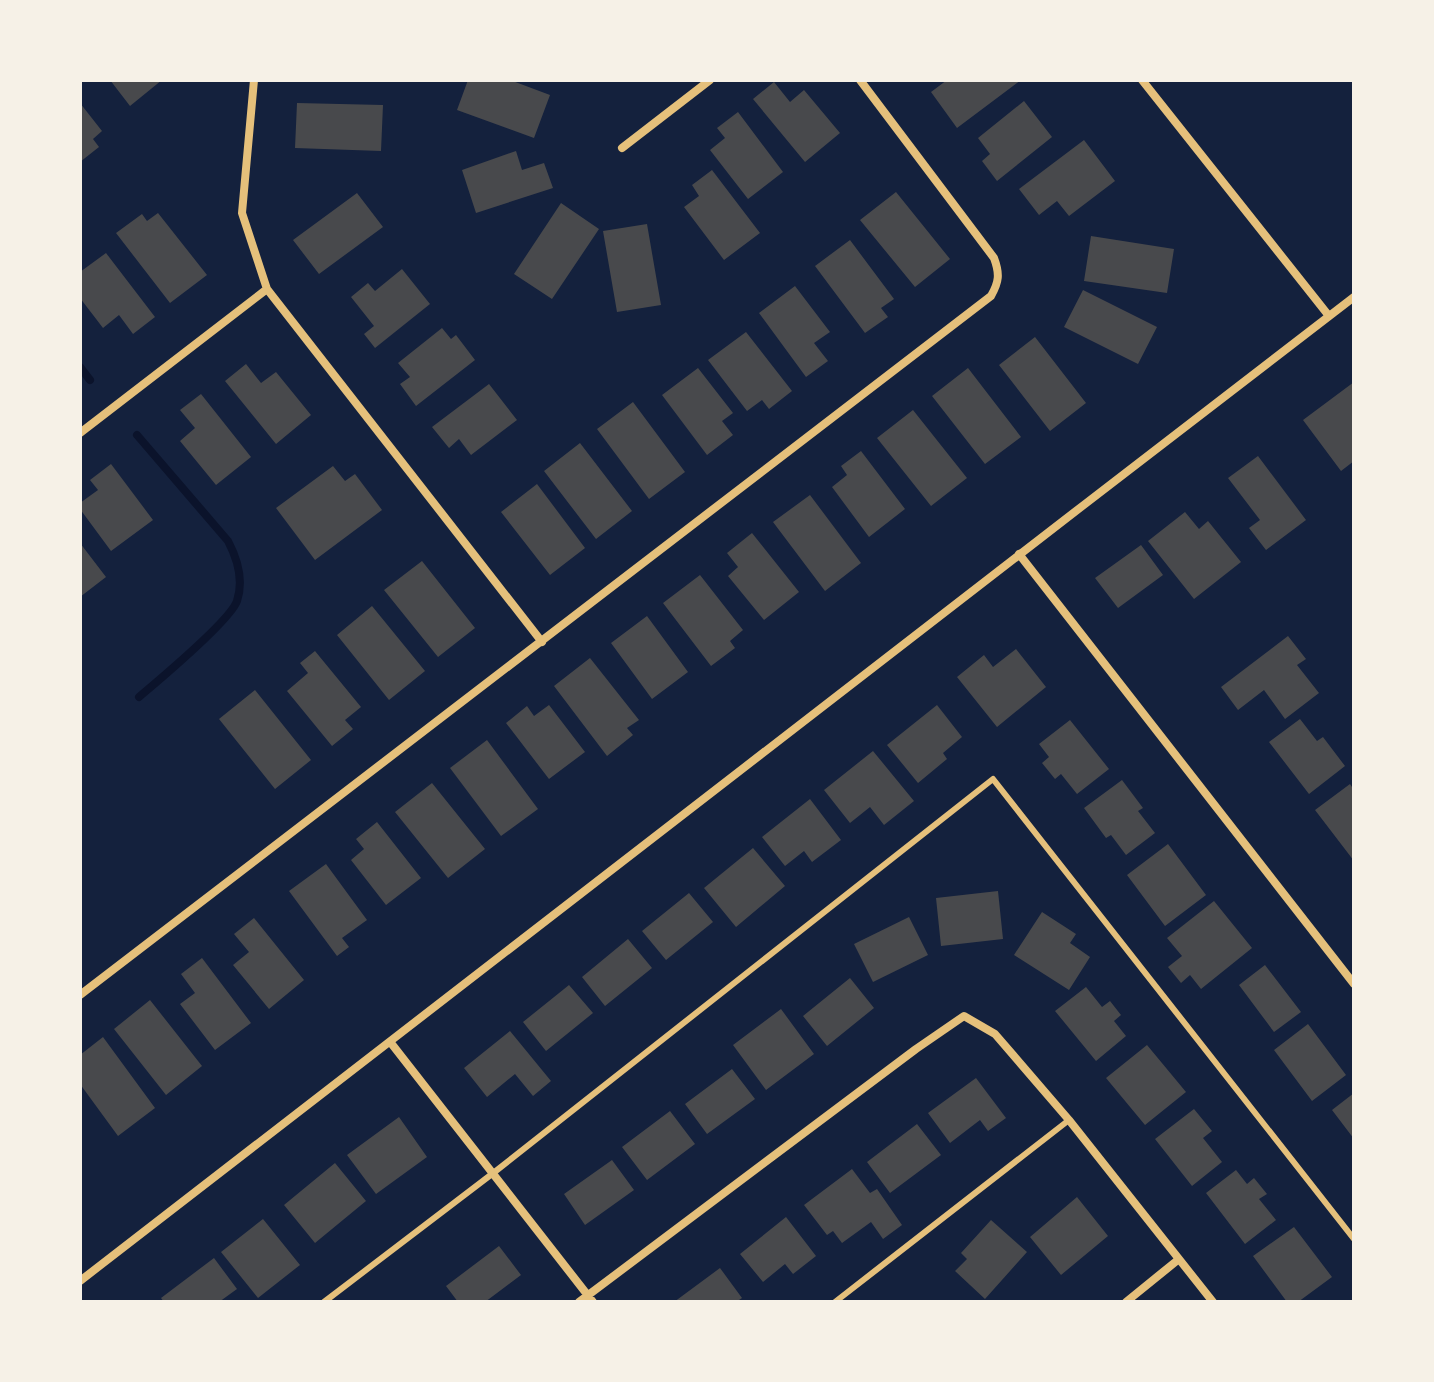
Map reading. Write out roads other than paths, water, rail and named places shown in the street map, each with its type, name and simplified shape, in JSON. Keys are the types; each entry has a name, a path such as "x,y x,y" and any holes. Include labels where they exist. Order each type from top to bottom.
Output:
{"street":[{"path":"254,80 242,213 267,289 542,642"},
{"path":"622,148 710,80"},
{"path":"80,995 991,296 999,283 994,258 860,80"},
{"path":"1142,80 1329,316"},
{"path":"80,433 267,289"},
{"path":"80,1281 1354,297"},
{"path":"1019,554 1354,984"},
{"path":"579,1302 590,1298 916,1049 964,1016 995,1034 1069,1120 1213,1302"},
{"path":"391,1043 590,1298"},
{"path":"1126,1302 1179,1259"}],"lane":[{"path":"324,1302 492,1174 993,779 1354,1239"},
{"path":"835,1302 1069,1120"}],"waterway":[{"path":"80,367 90,380"},
{"path":"137,435 228,541 240,578 237,601 222,622 139,697"}]}
